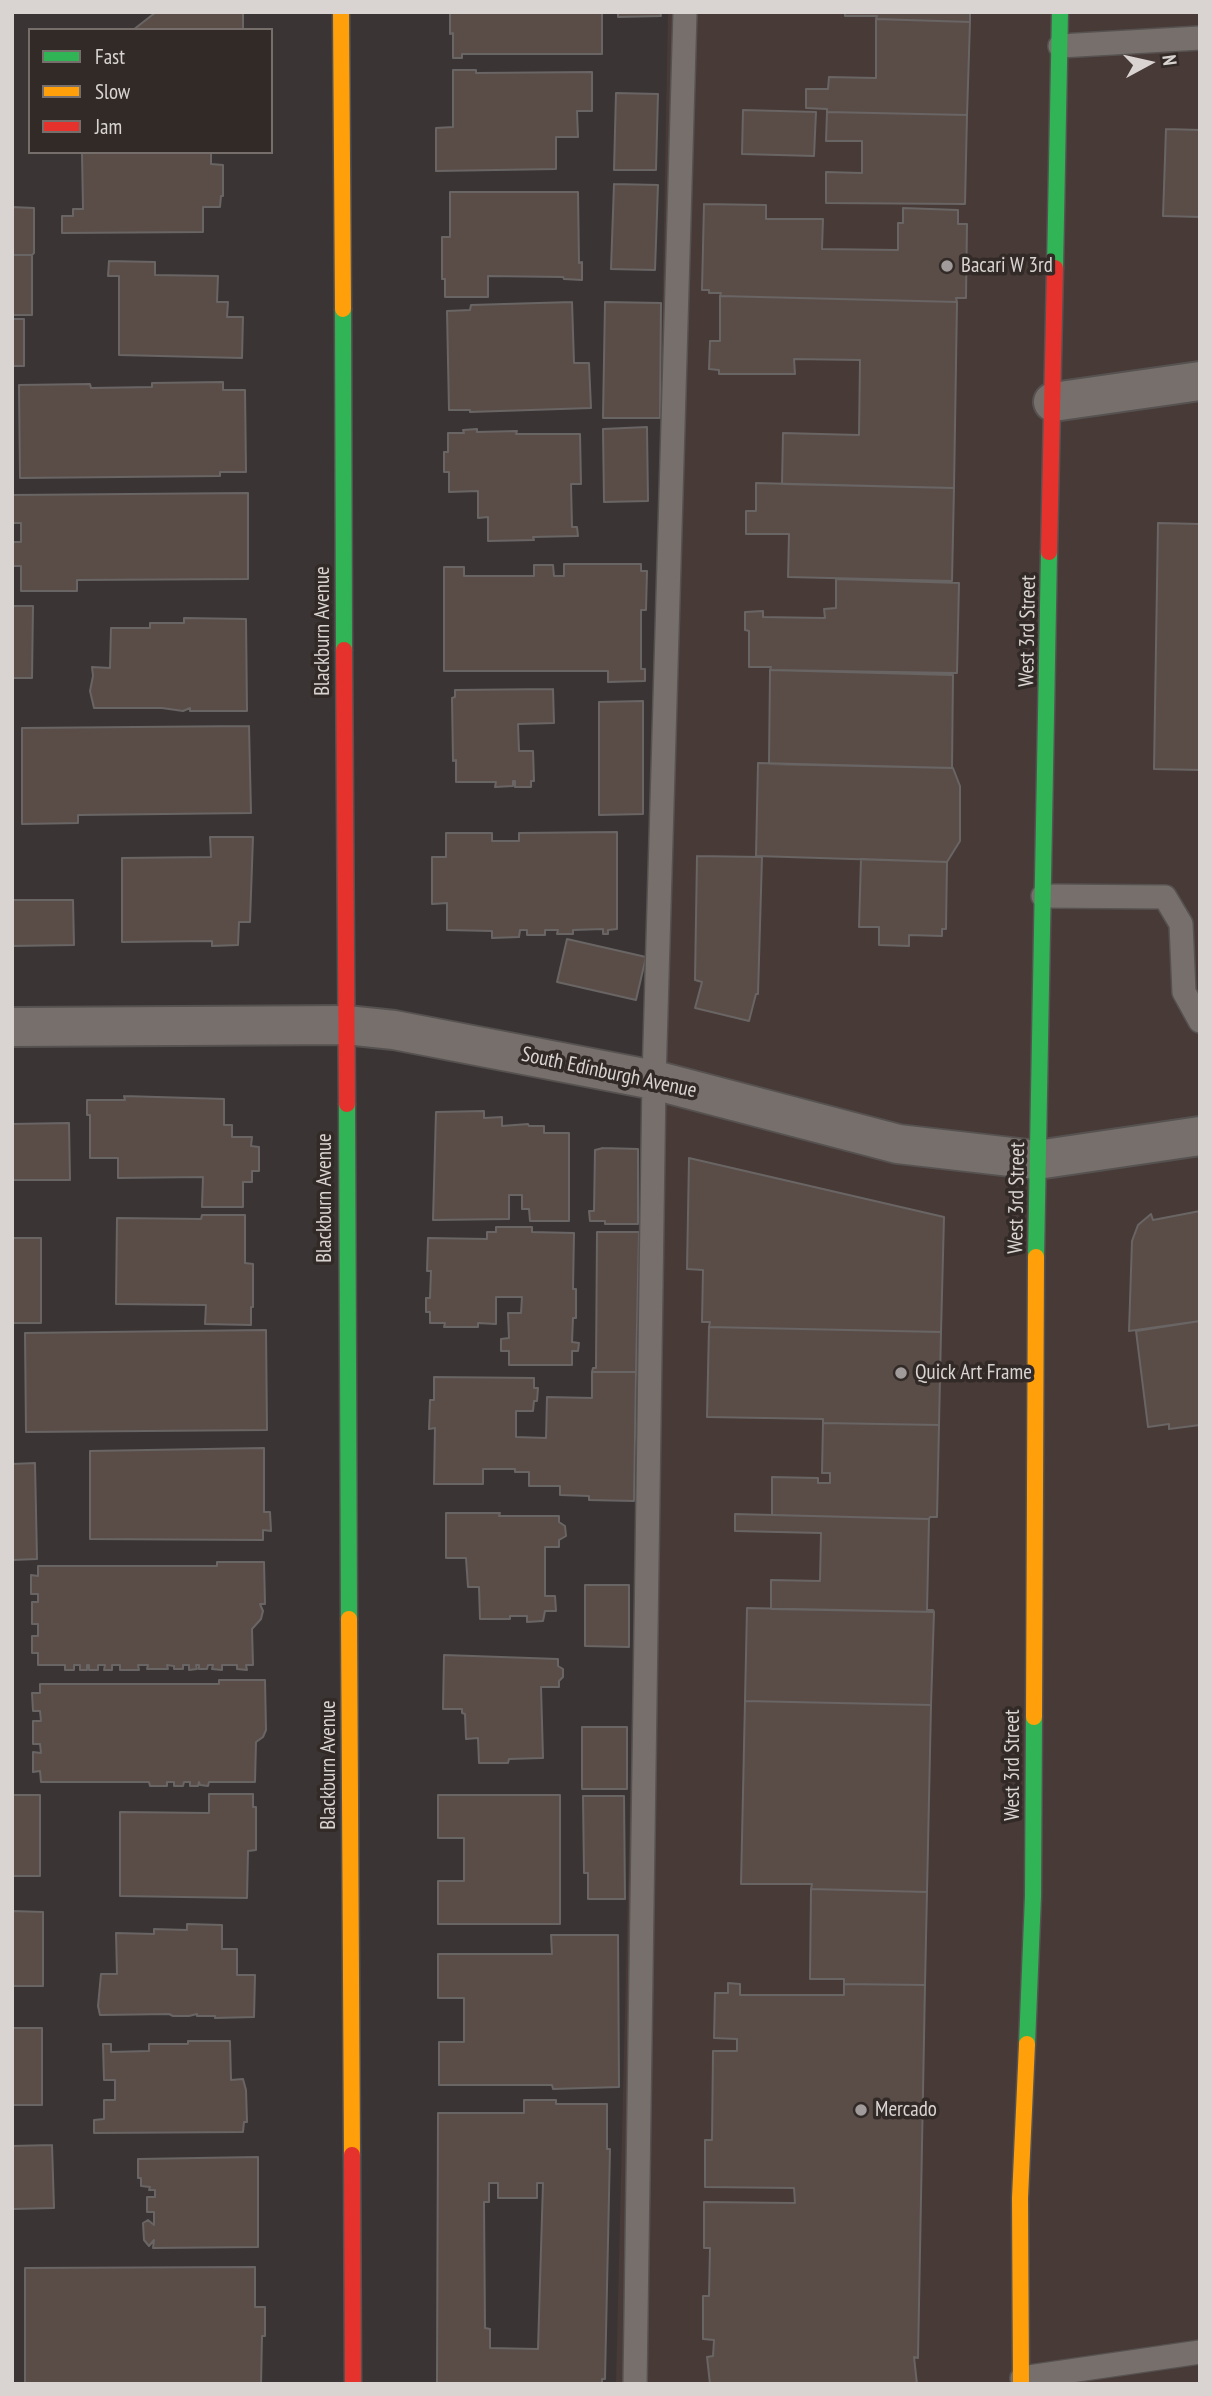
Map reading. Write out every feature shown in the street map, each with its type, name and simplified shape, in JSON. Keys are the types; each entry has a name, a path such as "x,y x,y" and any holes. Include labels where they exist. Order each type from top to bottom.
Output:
{"main road":[{"name":"Blackburn Avenue","path":"341,12 354,2384"},
{"name":"West 3rd Street","path":"1021,2381 1020,2198 1033,1896 1037,1160 1060,12"}],"street":[{"path":"1053,402 1200,381"},
{"name":"South Edinburgh Avenue","path":"12,1027 346,1025 394,1030 654,1080 898,1144 1037,1160 1200,1136"}],"lane":[{"path":"635,2384 654,1080 685,12"},
{"path":"1060,46 1200,38"},
{"path":"1043,896 1165,897 1181,924 1184,992 1200,1021"},
{"path":"1021,2381 1200,2352"}],"shaded area":[{"path":"668,12 1200,12 1200,2384 616,2384 649,1013"}],"building":[{"path":"156,12 243,12 243,28 136,28"},
{"path":"450,12 602,12 602,54 462,54 462,58 453,58"},
{"path":"618,12 660,12 661,16 618,17"},
{"path":"845,12 970,12 970,22 876,19 877,16 845,16"},
{"path":"876,19 970,22 967,115 827,112 827,109 806,108 806,89 828,89 829,77 876,78"},
{"path":"453,70 476,70 476,73 592,72 592,111 577,111 578,137 556,137 556,169 436,171 436,128 453,127"},
{"path":"616,93 658,94 656,170 614,170"},
{"path":"743,110 816,112 814,156 742,154"},
{"path":"827,112 967,115 965,204 826,203 826,172 862,173 862,141 826,141"},
{"path":"1166,129 1200,130 1200,217 1163,216"},
{"path":"82,154 211,154 211,164 223,165 223,196 220,207 203,207 203,232 62,233 62,216 73,216 73,209 83,209"},
{"path":"614,184 658,185 655,270 611,269"},
{"path":"450,192 578,192 579,263 582,262 582,280 563,277 488,276 488,297 445,297 442,237 450,237"},
{"path":"704,204 766,205 766,219 823,219 822,249 898,250 898,223 903,223 903,208 958,210 958,224 967,224 966,298 956,298 957,302 720,296 721,293 709,293 709,290 702,290"},
{"path":"12,207 34,208 32,255 12,255"},
{"path":"12,255 32,255 32,315 12,315"},
{"path":"109,261 155,262 155,275 218,276 217,302 228,302 227,317 243,317 242,358 119,355 119,276 108,276"},
{"path":"720,296 957,302 954,488 782,484 783,433 859,435 860,360 794,359 795,374 719,374 719,370 709,369 710,341 720,341"},
{"path":"572,302 574,363 589,363 591,408 470,412 449,410 447,311 470,310 471,305"},
{"path":"605,302 661,303 660,418 603,418"},
{"path":"12,319 24,319 24,366 12,366"},
{"path":"223,382 223,390 245,390 246,472 220,472 220,476 20,478 19,385 90,384 91,388 152,387 152,383"},
{"path":"647,427 648,501 604,502 603,429"},
{"path":"477,429 477,432 517,431 516,434 580,434 581,484 571,484 572,527 577,527 578,536 488,541 488,517 478,518 478,491 449,492 449,472 444,472 448,433 464,433 463,430"},
{"path":"756,483 954,488 952,581 788,577 789,534 746,534 746,511 756,511"},
{"path":"248,493 248,579 77,580 77,591 21,591 21,566 12,566 12,542 21,542 21,523 12,523 12,495"},
{"path":"1158,523 1200,524 1200,770 1154,769"},
{"path":"564,564 641,564 641,571 647,571 646,610 641,610 641,669 645,669 645,681 608,682 608,671 444,671 444,567 464,567 464,576 534,576 534,565 553,565 554,576 564,576"},
{"path":"836,579 959,583 957,673 770,670 771,667 749,667 749,631 745,630 745,612 763,611 763,617 825,618 824,609 836,608"},
{"path":"12,606 33,606 32,678 12,678"},
{"path":"184,618 246,619 247,711 94,708 90,691 92,667 110,668 111,628 150,628 150,623 184,623"},
{"path":"770,670 953,675 952,768 769,764"},
{"path":"553,689 554,723 518,724 519,751 533,751 534,781 531,781 531,787 515,787 515,781 513,786 495,787 496,782 456,782 452,698 455,697 455,690"},
{"path":"643,701 643,814 599,815 599,702"},
{"path":"249,726 251,813 78,815 78,823 22,824 22,728"},
{"path":"758,763 953,768 960,786 960,841 947,862 756,856"},
{"path":"617,832 617,929 608,930 608,934 603,934 603,929 573,930 573,934 557,934 558,930 545,930 545,935 527,935 527,930 520,930 519,937 492,938 492,931 447,930 447,903 432,904 432,857 446,857 446,833 492,833 492,841 519,841 519,833"},
{"path":"210,837 253,837 250,922 239,922 238,945 212,946 212,941 122,942 122,858 211,857"},
{"path":"697,856 762,857 758,994 749,1021 695,1008 702,982 695,980"},
{"path":"861,859 947,862 946,929 942,929 942,936 909,935 909,946 879,945 879,927 859,927"},
{"path":"12,900 73,900 74,945 12,946"},
{"path":"567,939 646,957 636,1000 557,982"},
{"path":"124,1096 224,1099 224,1125 232,1125 232,1137 252,1137 251,1146 259,1147 259,1171 252,1171 252,1182 243,1182 243,1207 202,1207 203,1177 118,1178 118,1158 90,1158 90,1115 87,1115 87,1100 125,1100"},
{"path":"484,1111 484,1118 502,1117 502,1126 528,1124 544,1126 544,1133 569,1133 569,1221 530,1221 529,1209 522,1209 522,1195 509,1195 509,1219 433,1220 436,1112"},
{"path":"69,1123 70,1180 12,1180 12,1124"},
{"path":"638,1149 638,1224 590,1221 589,1211 594,1211 595,1150"},
{"path":"689,1158 944,1217 941,1332 709,1327 710,1322 702,1322 703,1270 687,1269"},
{"path":"1200,1211 1200,1321 1129,1331 1132,1241 1138,1225 1151,1214 1153,1220"},
{"path":"202,1215 245,1215 245,1263 253,1264 251,1325 205,1324 206,1305 116,1304 117,1218 201,1219"},
{"path":"496,1227 532,1227 532,1232 574,1233 573,1289 576,1289 576,1318 573,1318 572,1342 579,1343 578,1351 572,1351 572,1365 509,1365 509,1351 501,1351 501,1339 509,1338 508,1313 521,1313 522,1297 496,1297 496,1324 444,1327 445,1323 430,1323 430,1312 426,1312 426,1298 430,1298 431,1271 427,1271 428,1238 487,1239 487,1232 496,1232"},
{"path":"597,1232 639,1232 636,1372 592,1372 593,1368 596,1368"},
{"path":"12,1238 41,1238 41,1323 12,1323"},
{"path":"1200,1321 1200,1425 1169,1429 1169,1424 1148,1427 1136,1331"},
{"path":"709,1327 941,1332 939,1425 707,1417"},
{"path":"266,1330 267,1430 26,1432 25,1333"},
{"path":"592,1372 636,1372 634,1501 589,1500 589,1496 560,1495 560,1486 529,1486 529,1472 515,1472 515,1469 483,1469 483,1484 434,1484 435,1428 429,1429 430,1400 434,1400 434,1377 534,1378 534,1388 538,1388 537,1401 534,1401 533,1411 516,1411 516,1437 546,1438 547,1397 592,1398"},
{"path":"823,1423 939,1425 937,1517 772,1515 772,1477 818,1478 818,1483 830,1483 830,1473 822,1473"},
{"path":"264,1448 264,1512 270,1512 271,1531 263,1530 263,1540 90,1539 90,1451"},
{"path":"35,1463 37,1559 12,1560 12,1464"},
{"path":"446,1513 559,1516 559,1522 565,1526 566,1536 559,1540 559,1547 545,1547 545,1596 555,1596 556,1611 545,1611 543,1621 527,1622 527,1616 480,1619 479,1587 468,1587 466,1558 446,1558"},
{"path":"735,1514 929,1519 927,1610 934,1612 771,1609 771,1580 820,1581 821,1533 735,1531"},
{"path":"217,1562 264,1562 265,1604 260,1604 263,1611 261,1619 252,1629 253,1665 246,1665 247,1670 237,1669 237,1665 222,1665 222,1670 212,1669 213,1665 208,1665 207,1669 199,1669 199,1665 196,1665 197,1669 189,1670 189,1665 183,1665 183,1669 174,1669 174,1666 167,1665 168,1669 147,1669 148,1665 138,1665 139,1670 120,1670 120,1665 112,1665 112,1670 104,1670 105,1665 98,1665 98,1670 89,1670 87,1665 87,1670 80,1670 80,1665 74,1665 74,1670 65,1670 65,1665 38,1665 38,1653 32,1653 32,1636 38,1636 38,1624 32,1624 32,1602 38,1602 38,1594 31,1594 31,1575 38,1576 38,1566 217,1566"},
{"path":"585,1585 629,1585 629,1647 585,1646"},
{"path":"747,1608 934,1612 931,1705 745,1701"},
{"path":"444,1655 558,1659 558,1666 563,1669 559,1687 541,1687 543,1758 509,1759 508,1763 479,1763 478,1738 466,1739 465,1714 462,1709 443,1709"},
{"path":"219,1680 265,1680 266,1730 263,1737 256,1742 255,1782 209,1782 208,1786 200,1785 199,1782 198,1786 190,1786 190,1782 184,1782 183,1786 174,1786 174,1782 167,1782 167,1786 150,1786 149,1782 41,1782 40,1771 33,1772 33,1752 41,1753 40,1744 33,1744 33,1721 41,1721 40,1711 33,1711 32,1693 40,1693 40,1684 219,1684"},
{"path":"745,1701 931,1705 927,1892 811,1889 812,1884 741,1884"},
{"path":"582,1727 627,1727 627,1789 582,1789"},
{"path":"209,1794 253,1794 253,1807 256,1807 256,1850 248,1851 247,1898 120,1896 120,1812 209,1813"},
{"path":"12,1795 40,1795 40,1876 12,1876"},
{"path":"438,1795 560,1795 560,1924 438,1924 438,1881 464,1881 464,1838 438,1838"},
{"path":"583,1796 624,1796 625,1899 588,1899 588,1873 584,1873"},
{"path":"811,1889 927,1892 925,1985 844,1984 844,1979 810,1979"},
{"path":"12,1911 43,1912 43,1986 12,1986"},
{"path":"187,1924 222,1925 222,1949 237,1949 237,1975 255,1975 254,2017 215,2018 197,2014 100,2015 98,2006 101,1974 117,1974 116,1933 154,1934 154,1929 187,1930"},
{"path":"551,1935 618,1935 619,2087 553,2089 552,2085 439,2085 439,2042 464,2042 464,1998 438,1998 438,1954 552,1954"},
{"path":"728,1983 740,1984 740,1995 844,1995 844,1984 925,1985 918,2358 914,2357 917,2384 710,2384 707,2357 713,2356 714,2340 703,2339 703,2296 709,2296 710,2248 704,2248 704,2202 795,2203 794,2188 705,2187 705,2140 712,2140 713,2051 737,2051 737,2039 714,2038 715,1993 728,1993"},
{"path":"12,2028 42,2028 42,2105 12,2105"},
{"path":"188,2041 230,2041 231,2080 243,2079 246,2090 247,2122 244,2122 243,2132 94,2133 94,2120 104,2119 104,2100 115,2100 115,2080 104,2080 103,2044 111,2044 111,2052 149,2051 149,2044 188,2044"},
{"path":"524,2100 556,2100 556,2104 607,2104 607,2149 610,2149 605,2379 602,2379 602,2384 437,2384 438,2113 524,2113","holes":["489,2183 498,2183 498,2198 537,2198 537,2183 543,2183 538,2349 490,2348 490,2329 485,2328 484,2202 489,2202"]},
{"path":"52,2145 54,2208 12,2209 12,2146"},
{"path":"258,2157 258,2247 153,2248 154,2240 149,2246 144,2240 143,2223 148,2220 154,2225 154,2212 147,2212 147,2197 155,2197 155,2190 141,2186 138,2159"},
{"path":"255,2267 255,2307 265,2307 261,2384 25,2384 25,2268"}],"traffic: fast":[{"path":"1055,268 1060,12"},
{"path":"343,309 344,650"},
{"path":"1036,1257 1049,552"},
{"path":"347,1104 349,1619"},
{"path":"1027,2044 1033,1896 1034,1717"}],"traffic: slow":[{"path":"341,12 343,309"},
{"path":"1034,1717 1036,1257"},
{"path":"349,1619 352,2155"},
{"path":"1021,2384 1020,2198 1027,2044"}],"traffic: jam":[{"path":"1049,552 1055,268"},
{"path":"344,650 347,1104"},
{"path":"352,2155 353,2384"}],"place":[{"name":"Bacari W 3rd","path":"947,266"},
{"name":"Quick Art Frame","path":"901,1373"},
{"name":"Mercado","path":"861,2110"}]}
